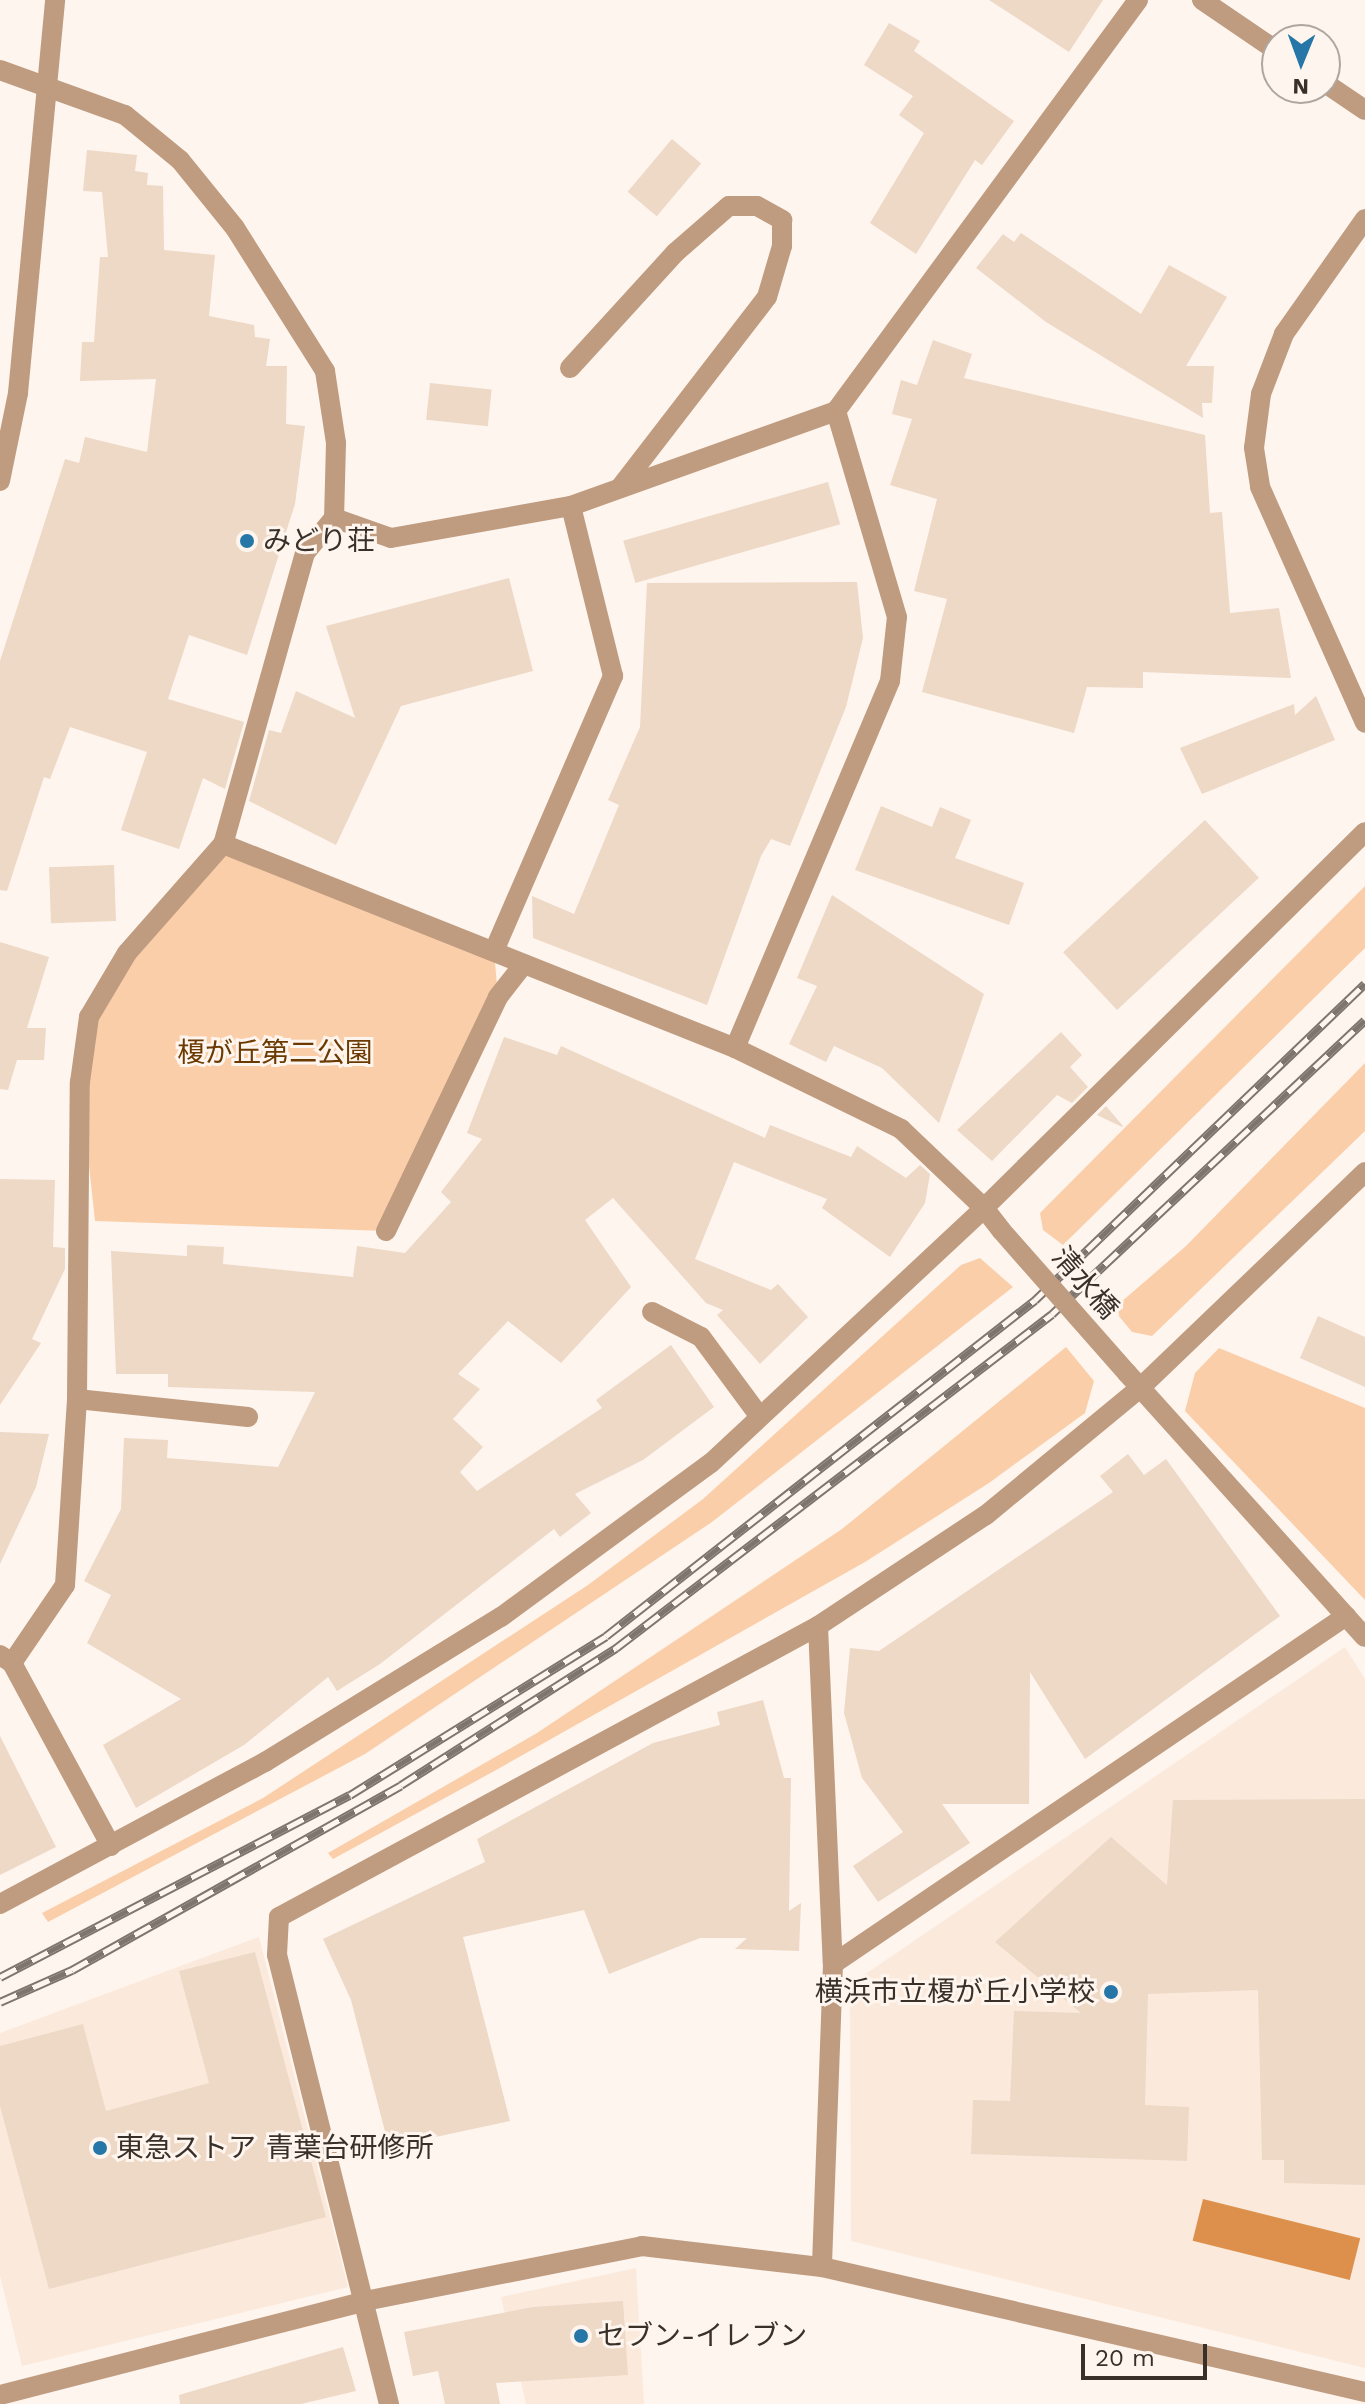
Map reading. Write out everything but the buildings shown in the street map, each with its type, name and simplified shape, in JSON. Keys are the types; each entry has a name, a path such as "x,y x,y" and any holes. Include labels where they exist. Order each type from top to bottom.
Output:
{"street":[{"path":"0,481 18,393 55,0"},
{"path":"334,518 391,538 571,506 836,411 1138,0"},
{"path":"1202,0 1261,40"},
{"path":"0,70 125,115 180,160 235,228 325,371 336,443 334,518 305,553 223,844 127,953 89,1017 80,1082 77,1399 65,1585 6,1659 111,1846"},
{"path":"1341,94 1365,110"},
{"path":"570,368 676,252 729,206 757,206 782,220 782,246 767,297 619,489"},
{"path":"1365,219 1284,334 1261,394 1254,448 1260,487 1365,723"},
{"path":"735,1048 890,681 897,617 836,411"},
{"path":"494,951 613,676 571,506"},
{"path":"0,1904 111,1846 501,1617 711,1463 984,1208 1365,832"},
{"name":"清水橋","path":"223,844 494,951 521,968 735,1048 901,1129 984,1208 1134,1381 1365,1637"},
{"path":"386,1231 498,997 521,968"},
{"path":"389,2404 277,1955 279,1917 818,1626 986,1515 1365,1172"},
{"path":"652,1312 701,1337 760,1417"},
{"path":"77,1399 248,1417"},
{"path":"833,1964 1346,1616"},
{"path":"818,1626 833,1964 822,2267"},
{"path":"0,2395 365,2301 602,2248 688,2246 822,2267 1365,2392"}],"shaded area":[{"name":"横浜市立榎が丘小学校","path":"1345,1647 1365,1679 1365,2368 851,2241 850,2008 864,1975"},
{"path":"259,1937 348,2287 22,2366 0,2276 0,2033"},
{"path":"1203,2199 1360,2238 1350,2280 1193,2241"},
{"path":"636,2268 644,2404 526,2404 501,2297"}],"green space":[{"name":"榎が丘第二公園","path":"223,844 494,951 498,997 386,1231 95,1221 80,1082 89,1017"},
{"path":"1365,886 1365,948 1063,1245 1043,1230 1040,1213"},
{"path":"1365,1063 1365,1131 1152,1336 1132,1332 1113,1309 1186,1246"},
{"path":"980,1258 1013,1287 712,1522 365,1754 48,1922 42,1913 263,1798 588,1585 703,1499 961,1265"},
{"path":"1066,1347 1094,1381 1085,1413 989,1483 865,1562 498,1769 333,1859 328,1853 537,1733 842,1529"},
{"path":"1219,1348 1365,1408 1365,1600 1185,1411 1195,1373"}],"railway":[{"path":"0,1977 350,1795 606,1636 1035,1300 1365,984"},
{"path":"0,2002 72,1970 401,1785 616,1648 1052,1314 1365,1020"}],"place":[{"name":"みどり荘","path":"247,541"},
{"name":"横浜市立榎が丘小学校","path":"1111,1992"},
{"name":"東急ストア 青葉台研修所","path":"100,2148"},
{"name":"セブン-イレブン","path":"581,2336"}]}
